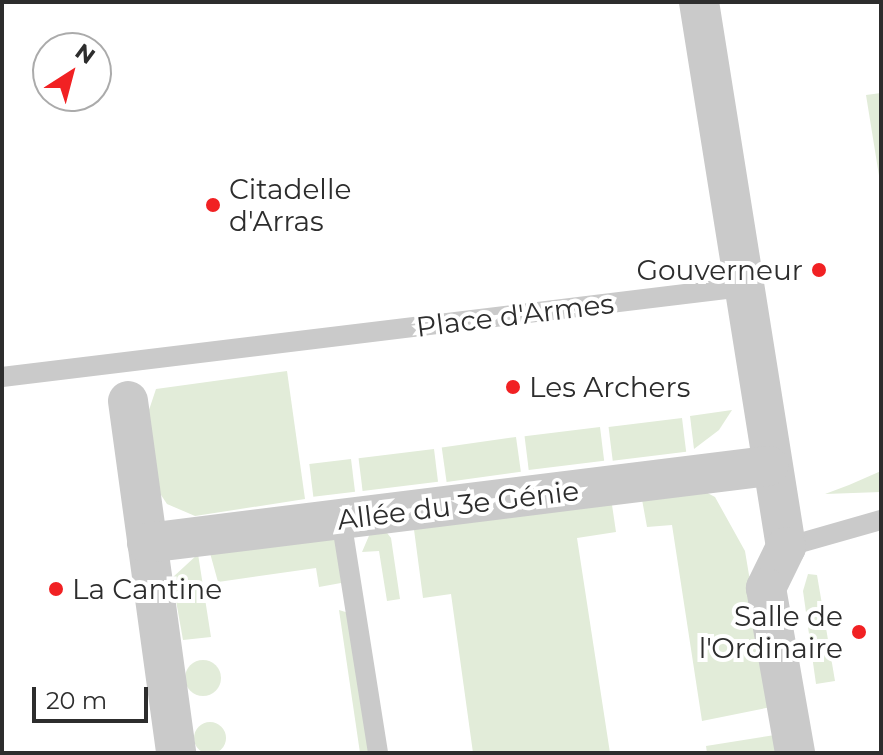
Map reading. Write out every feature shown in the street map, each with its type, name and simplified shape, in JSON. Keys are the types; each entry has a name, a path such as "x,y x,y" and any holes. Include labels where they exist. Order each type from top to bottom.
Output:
{"street":[{"path":"699,2 768,466 786,547 766,588 795,753"},
{"path":"125,382 176,753"},
{"name":"Allée du 3e Génie","path":"147,543 768,466"}],"lane":[{"name":"Place d'Armes","path":"2,377 125,382 743,287"},
{"path":"341,519 378,753"},
{"path":"786,547 881,520"}],"green space":[{"path":"881,93 881,188 866,95"},
{"path":"287,371 305,499 195,516 167,504 159,492 148,413 156,389"},
{"path":"732,410 719,430 694,449 690,416"},
{"path":"682,418 686,452 613,461 609,427"},
{"path":"600,427 604,461 529,470 525,436"},
{"path":"516,437 521,472 447,482 442,447"},
{"path":"434,449 438,482 363,491 359,458"},
{"path":"351,459 355,492 313,497 309,464"},
{"path":"881,471 881,492 825,494 849,485"},
{"path":"698,488 715,497 745,551 771,707 702,721 672,525 647,527 641,494"},
{"path":"611,498 616,532 577,538 610,753 473,753 451,594 423,598 413,522"},
{"path":"384,529 391,538 400,599 387,601 379,551 362,552 371,531"},
{"path":"319,534 339,540 341,583 319,587 316,568 218,582 210,553"},
{"path":"198,554 211,637 183,640 172,578"},
{"path":"808,574 817,575 835,681 816,684 803,591"},
{"path":"339,610 352,614 374,753 360,753"},
{"path":"203,660 216,665 221,678 216,691 203,696 190,691 185,678 190,665"},
{"path":"210,722 222,726 226,738 222,750 210,754 198,750 194,738 198,726"},
{"path":"775,735 778,753 707,753 706,746"}],"place":[{"name":"Citadelle d'Arras","path":"213,205"},
{"name":"Gouverneur","path":"819,270"},
{"name":"Les Archers","path":"513,387"},
{"name":"La Cantine","path":"56,589"},
{"name":"Salle de l'Ordinaire","path":"859,632"}]}
